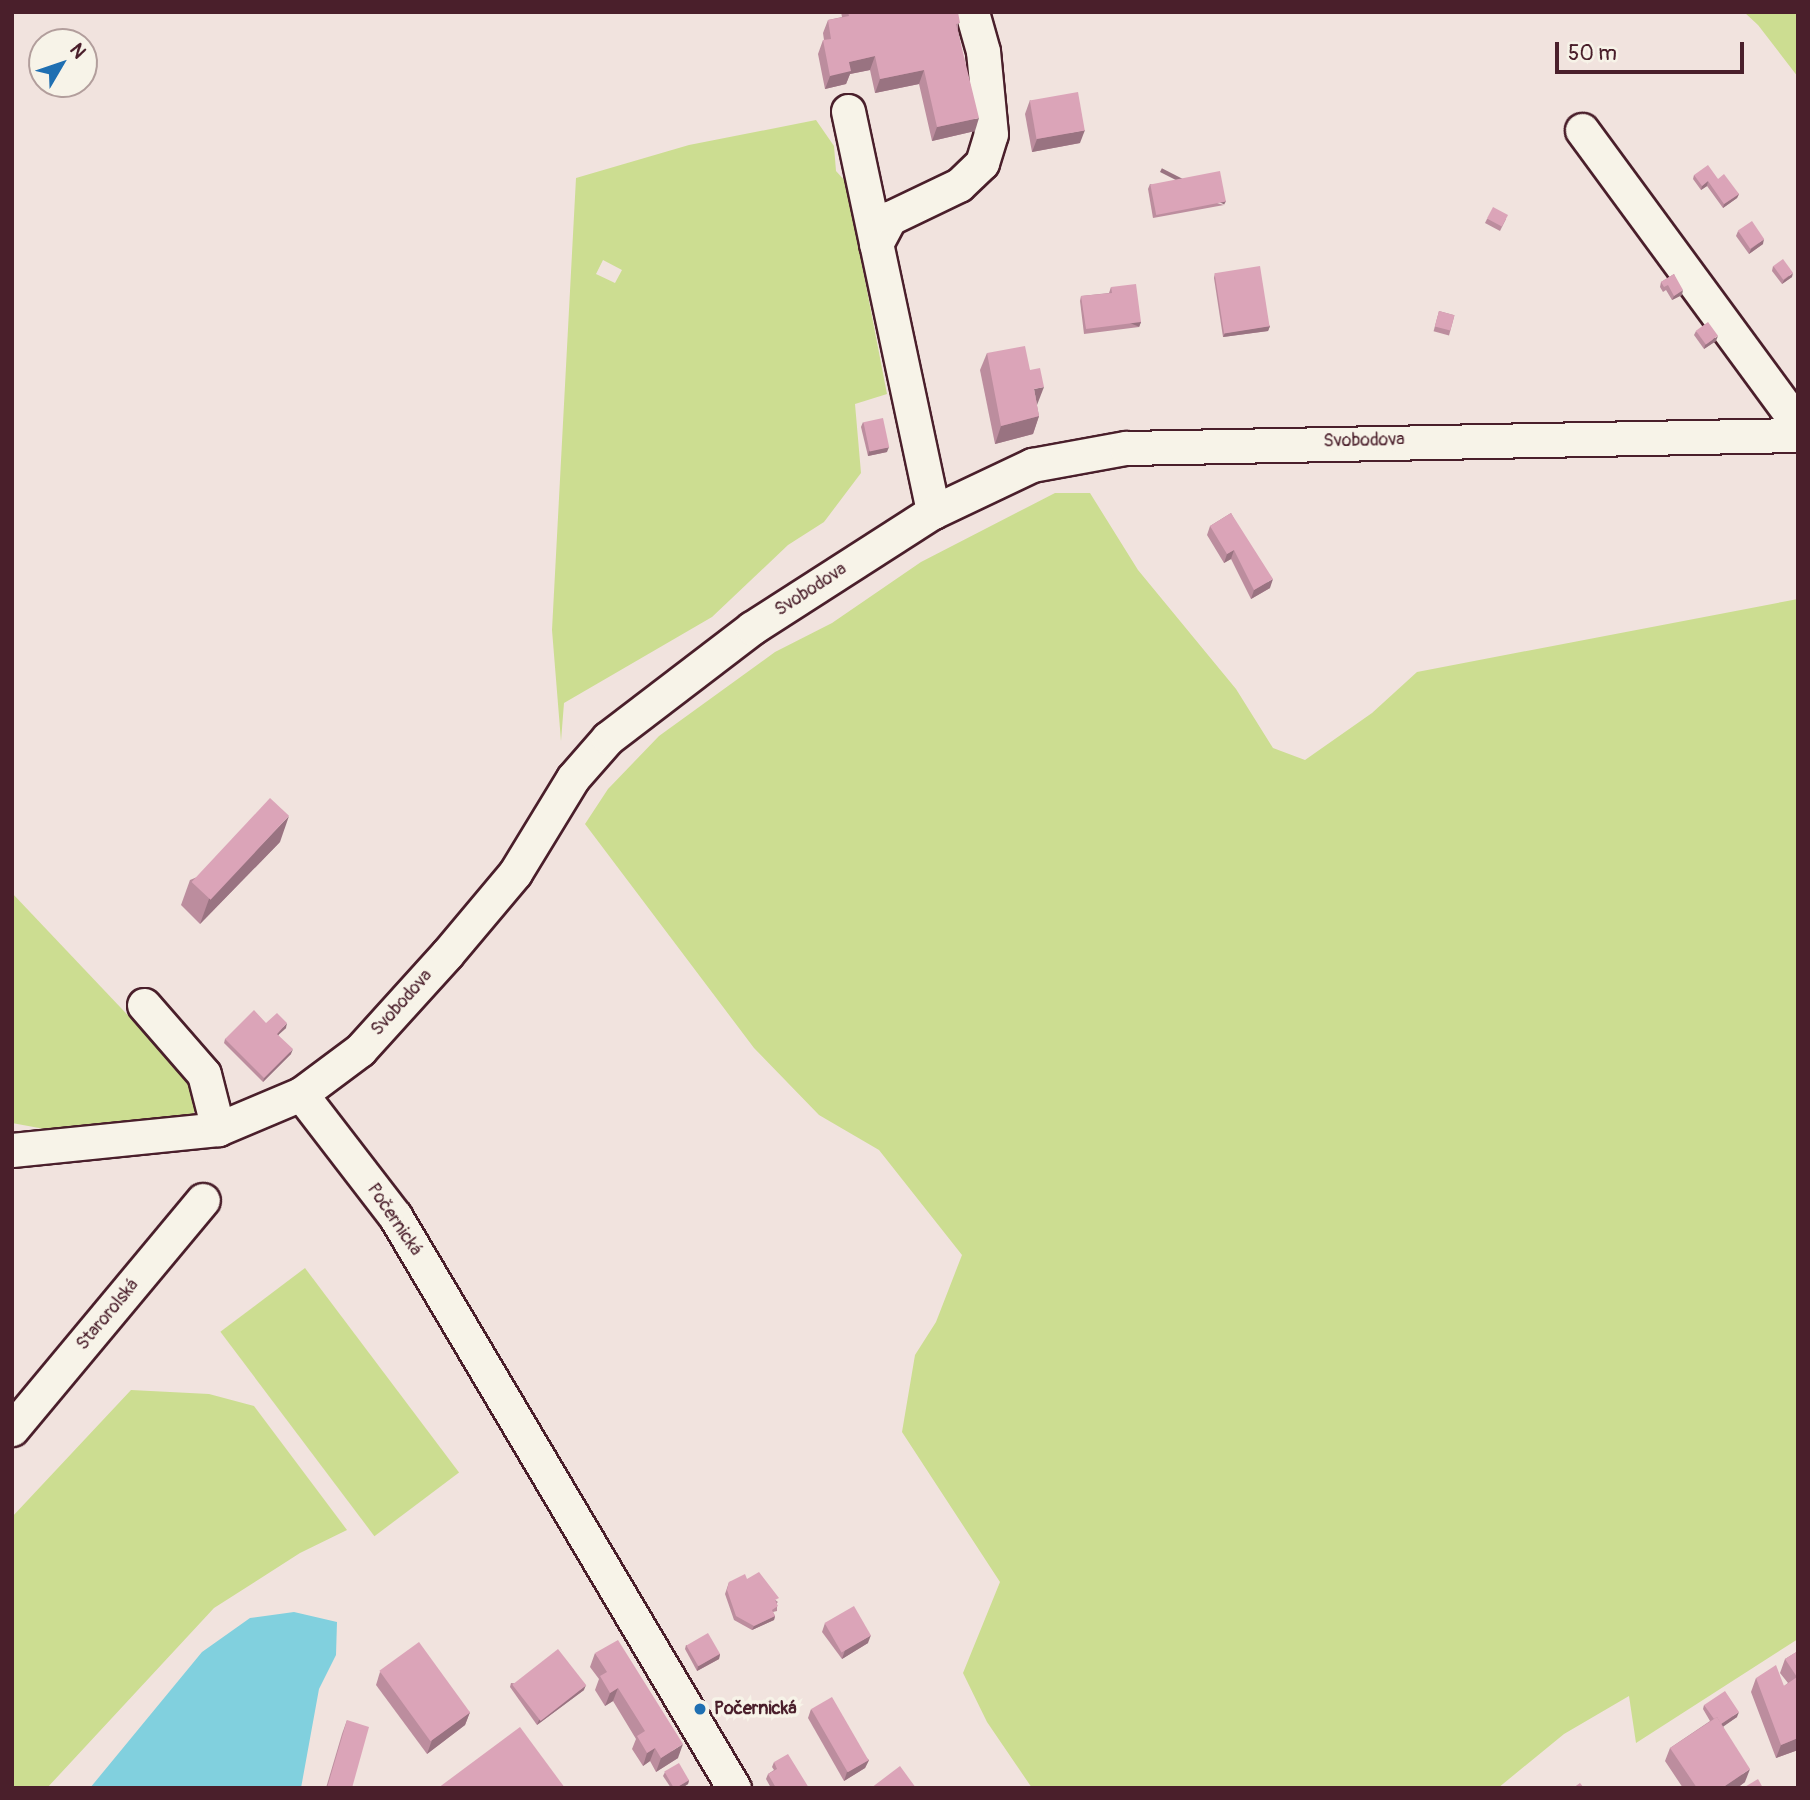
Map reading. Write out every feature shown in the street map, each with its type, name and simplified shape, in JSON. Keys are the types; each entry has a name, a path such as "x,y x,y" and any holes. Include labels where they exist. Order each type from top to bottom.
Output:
{"street":[{"path":"876,244 890,218 959,185 982,163 991,134 983,51 972,12"},
{"path":"848,111 933,512"},
{"path":"1582,130 1798,424"},
{"name":"Svobodova","path":"12,1150 218,1129 301,1094 359,1050 447,954 514,873 573,778 608,737 752,628 933,512 1032,465 1126,448 1798,435"},
{"path":"144,1005 204,1074 218,1129"},
{"name":"Počernická","path":"301,1094 395,1216 734,1788"},
{"name":"Starorolská","path":"12,1429 203,1200"}],"green space":[{"path":"1744,12 1798,12 1798,77 1758,25"},
{"path":"816,120 834,146 836,171 846,182 887,394 855,404 861,473 824,522 788,545 712,617 564,703 561,741 552,630 576,178 689,145","holes":["603,260 622,270 615,283 596,274"]},
{"path":"1055,493 1090,493 1138,570 1236,689 1273,748 1305,760 1372,713 1417,672 1798,599 1798,1639 1636,1743 1629,1696 1564,1734 1498,1788 1032,1788 987,1722 963,1673 1000,1582 902,1432 915,1355 936,1322 962,1255 879,1150 819,1115 754,1048 585,824 608,789 659,736 775,652 832,623 921,562"},
{"path":"12,893 194,1085 199,1103 193,1114 50,1130 12,1123"},
{"path":"305,1268 459,1472 374,1536 220,1332"},
{"path":"131,1390 209,1394 254,1406 347,1530 300,1553 214,1608 47,1788 12,1788 12,1517"}],"water":[{"path":"294,1612 337,1622 336,1655 319,1689 301,1788 90,1788 202,1652 250,1618"}],"building":[{"path":"848,12 958,12 960,23 956,24 979,118 937,127 924,70 880,79 875,56 849,62 851,71 830,76 823,40 831,39 828,20 849,16"},
{"path":"1078,92 1085,130 1037,139 1030,101"},
{"path":"1708,165 1718,179 1724,174 1739,194 1724,204 1708,181 1702,186 1694,175"},
{"path":"1220,171 1226,201 1156,215 1150,185"},
{"path":"1493,207 1508,215 1502,226 1487,218"},
{"path":"1752,221 1764,239 1750,249 1738,231"},
{"path":"1783,259 1793,273 1783,280 1773,266"},
{"path":"1260,266 1270,326 1224,333 1215,273"},
{"path":"1674,274 1683,290 1674,296 1668,285 1664,287 1661,282"},
{"path":"1136,284 1141,322 1086,329 1081,296 1112,293 1111,287"},
{"path":"1439,311 1454,315 1450,331 1435,326"},
{"path":"1708,322 1718,336 1706,345 1696,331"},
{"path":"1025,346 1030,370 1040,368 1044,387 1034,389 1039,416 1001,426 987,353"},
{"path":"883,418 889,447 870,452 863,422"},
{"path":"1231,513 1273,579 1254,590 1234,550 1227,554 1210,526"},
{"path":"270,798 289,816 211,900 192,882"},
{"path":"254,1010 266,1023 277,1013 287,1023 277,1034 293,1049 264,1078 225,1039"},
{"path":"759,1572 779,1598 775,1600 778,1606 772,1610 775,1616 754,1626 736,1616 727,1590 729,1582 745,1574 747,1579"},
{"path":"854,1606 871,1635 842,1652 825,1623"},
{"path":"708,1633 720,1654 698,1666 686,1646"},
{"path":"618,1640 683,1744 661,1758 655,1748 647,1753 637,1736 645,1731 618,1688 610,1693 600,1676 607,1672 595,1653"},
{"path":"419,1642 470,1712 430,1741 379,1671"},
{"path":"558,1649 586,1685 541,1721 512,1685"},
{"path":"1798,1651 1798,1738 1781,1745 1756,1678 1776,1665 1784,1686 1797,1677 1785,1659"},
{"path":"1725,1691 1739,1712 1721,1724 1704,1705"},
{"path":"832,1697 869,1760 848,1772 811,1709"},
{"path":"1717,1717 1750,1769 1722,1788 1697,1788 1670,1748"},
{"path":"347,1720 369,1727 352,1788 327,1788"},
{"path":"520,1727 565,1788 438,1788"},
{"path":"788,1754 809,1788 776,1788 768,1774 777,1769 774,1762"},
{"path":"679,1763 689,1780 674,1788 664,1772"},
{"path":"900,1766 916,1788 871,1788"},
{"path":"1758,1779 1763,1788 1743,1788"}],"place":[{"name":"Počernická","path":"700,1709"}]}
